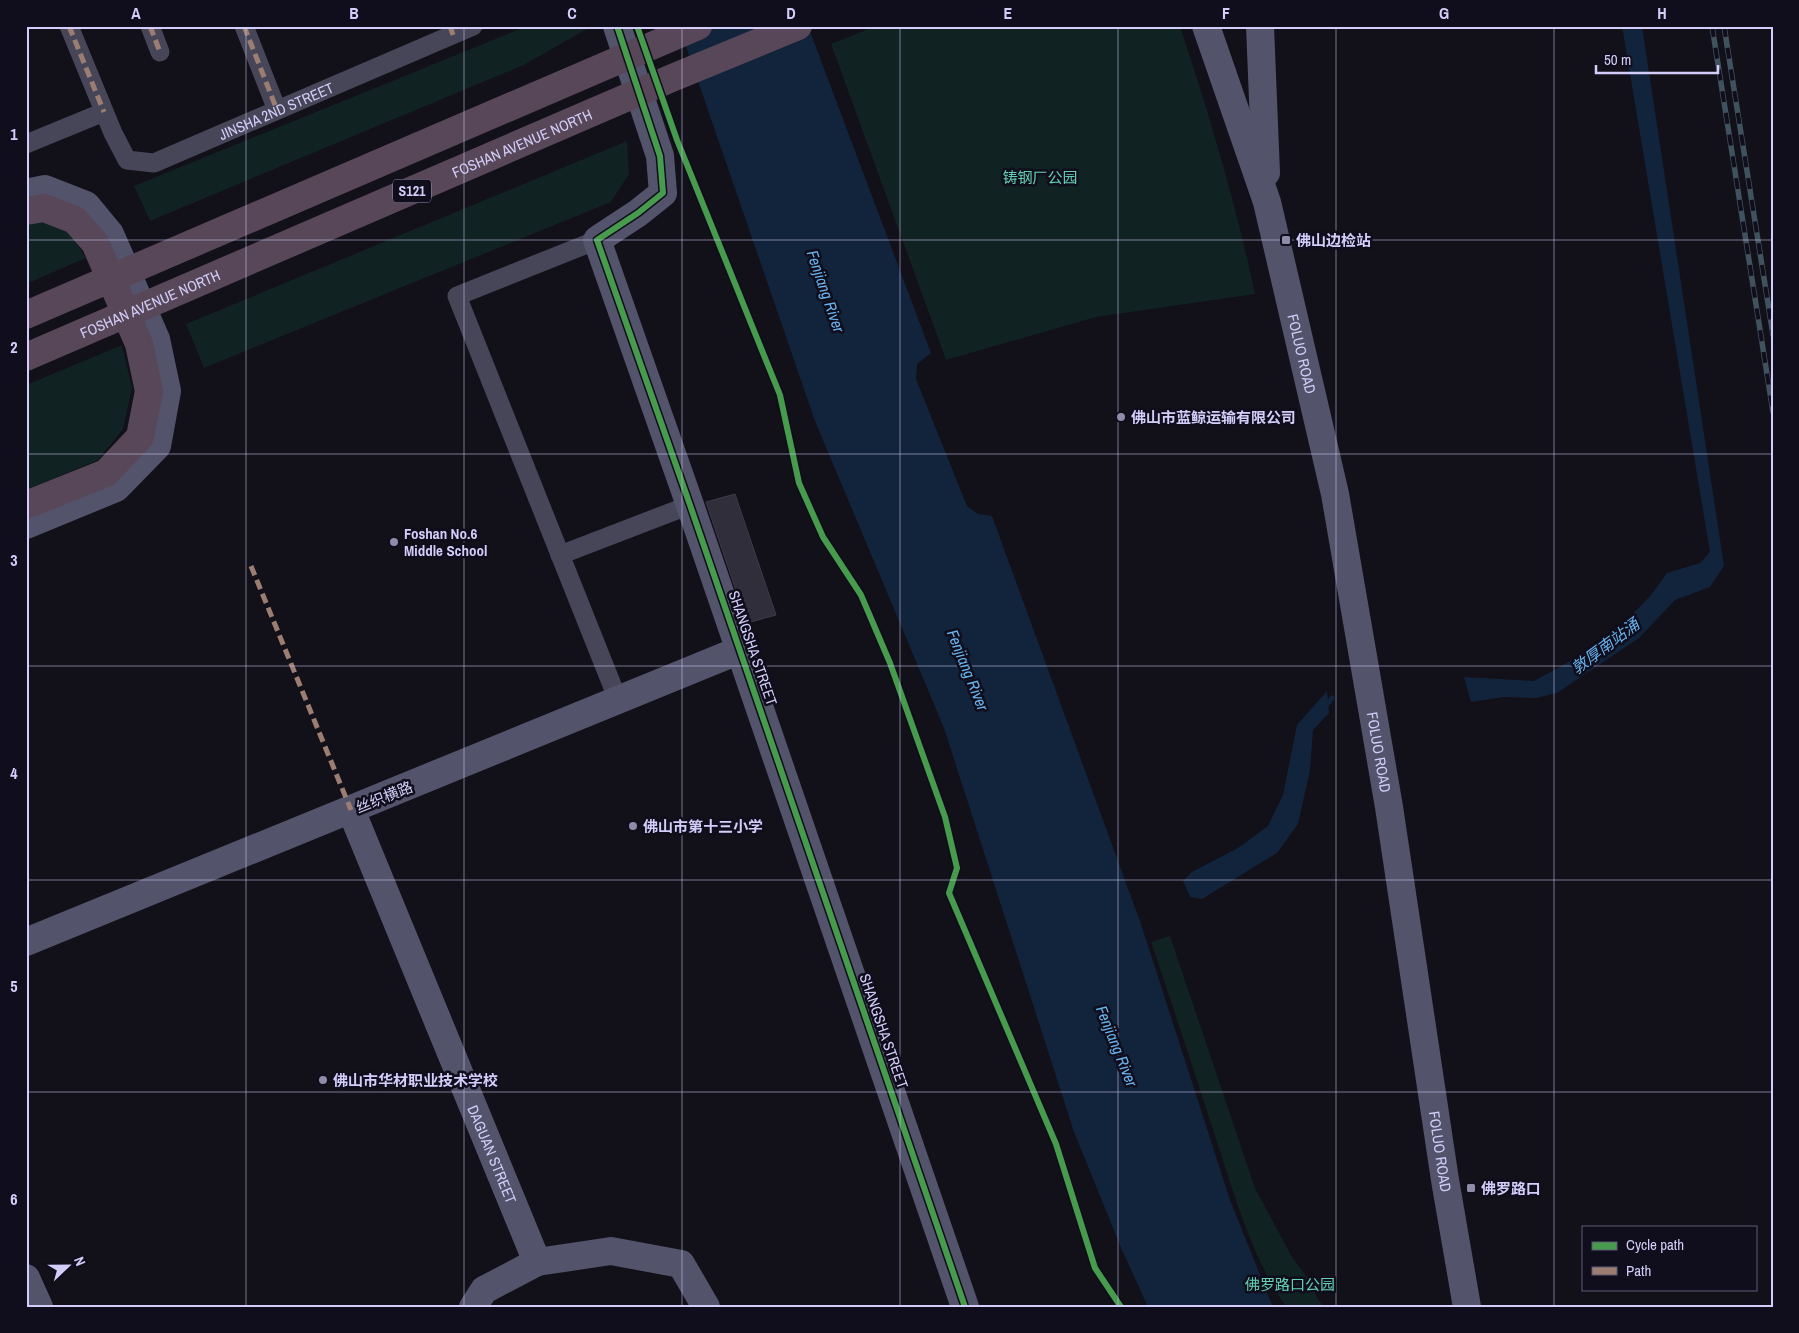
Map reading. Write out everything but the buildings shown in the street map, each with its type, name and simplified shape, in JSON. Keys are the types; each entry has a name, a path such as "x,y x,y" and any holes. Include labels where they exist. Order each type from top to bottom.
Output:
{"highway":[{"name":"S121","path":"26,315 698,26"},
{"name":"FOSHAN AVENUE NORTH","path":"26,357 672,78 798,26"},
{"path":"26,211 44,208 75,220 95,243 139,344 149,391 140,437 106,473 26,505"}],"street":[{"path":"26,144 104,112 69,26"},
{"path":"150,26 160,52"},
{"path":"244,26 277,110"},
{"name":"JINSHA 2ND STREET","path":"104,112 127,160 154,163 277,110 452,30 473,26"},
{"path":"617,26 660,156 663,192 638,213 597,240 457,296 618,700"},
{"name":"FOLUO ROAD","path":"1206,26 1267,202 1335,494 1389,807 1445,1180 1467,1307"},
{"name":"FOLUO ROAD","path":"1260,26 1267,202"},
{"path":"26,193 45,189 86,204 110,234 156,339 167,391 156,446 116,488 26,525"},
{"name":"SHANGSHA STREET","path":"597,240 690,505 965,1307"},
{"path":"560,555 690,505"},
{"name":"丝织横路","path":"26,942 740,650"},
{"name":"DAGUAN STREET","path":"351,810 537,1262"},
{"path":"473,1307 484,1290 537,1262 610,1250 681,1264 706,1307"},
{"path":"26,1278 38,1307"}],"green space":[{"path":"527,26 580,26 587,29 524,65 150,221 134,186"},
{"name":"铸钢厂公园","path":"876,26 1180,26 1221,159 1255,294 1096,317 946,360 831,44"},
{"path":"627,141 629,174 611,202 204,368 186,324"},
{"path":"40,220 69,232 86,258 26,284 26,226"},
{"path":"122,345 132,388 123,429 98,460 26,490 26,385"},
{"name":"佛罗路口公园","path":"1170,936 1255,1188 1292,1257 1310,1281 1317,1298 1324,1307 1286,1307 1253,1246 1244,1224 1151,942"}],"water":[{"name":"Fenjiang River","path":"679,26 808,26 931,353 917,364 916,379 967,506 978,514 992,516 1141,924 1230,1200 1273,1307 1148,1307 1122,1250 1074,1132 944,728 815,421"},
{"path":"1622,26 1642,26 1724,566 1710,587 1675,600 1639,638 1557,693 1536,698 1504,697 1471,702 1464,677 1534,681 1583,654 1627,620 1651,595 1667,573 1700,563 1710,552"},
{"path":"1327,691 1329,713 1313,730 1310,770 1298,824 1277,853 1202,899 1190,897 1183,881 1192,872 1238,848 1268,826 1283,795 1297,725"}],"waterway":[{"name":"敦厚南站涌","path":"1324,708 1332,698"}],"railway":[{"path":"1712,26 1773,412"},
{"path":"1724,26 1773,335"}],"marked path":[{"path":"69,26 104,112"},
{"path":"150,26 160,52"},
{"path":"244,26 277,110"},
{"path":"450,26 453,35"},
{"path":"251,566 351,810"}],"cycle path":[{"path":"617,26 660,156 663,193 638,213 597,240 690,505 965,1307"},
{"path":"637,26 677,140 780,395 799,483 823,537 861,595 890,663 945,817 957,868 949,893 1056,1144 1095,1268 1121,1307"}],"place":[{"name":"佛山边检站","path":"1286,240"},
{"name":"佛山市蓝鲸运输有限公司","path":"1121,417"},
{"name":"Foshan No.6 Middle School","path":"394,542"},
{"name":"佛山市第十三小学","path":"633,826"},
{"name":"佛山市华材职业技术学校","path":"323,1080"},
{"name":"佛罗路口","path":"1471,1188"}]}
